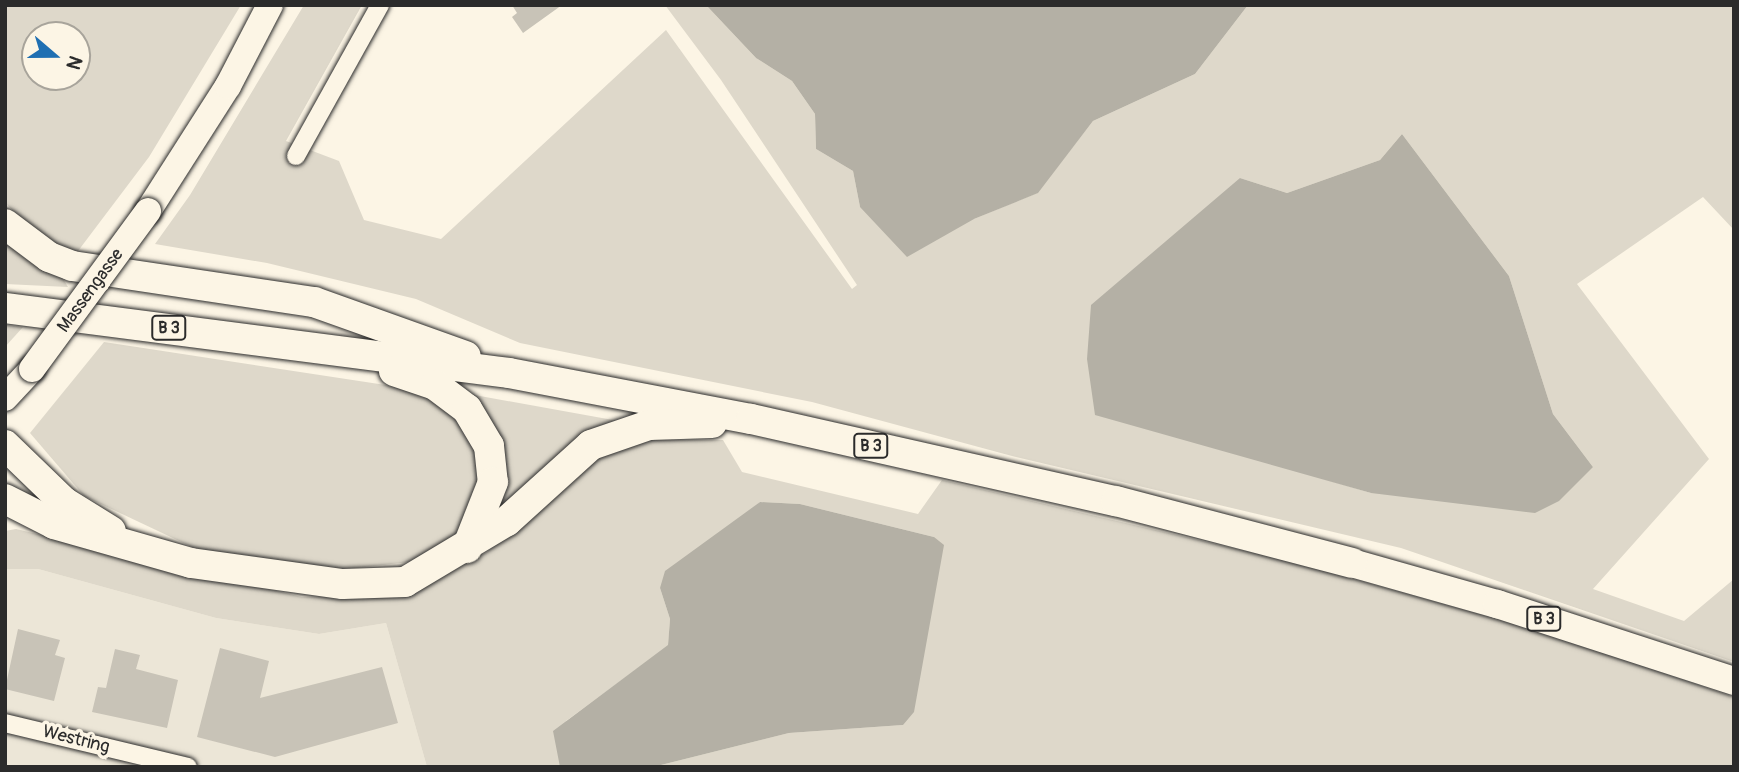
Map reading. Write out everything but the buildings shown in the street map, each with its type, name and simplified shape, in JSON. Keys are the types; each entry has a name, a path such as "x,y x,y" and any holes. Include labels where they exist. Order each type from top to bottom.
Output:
{"highway":[{"path":"5,224 21,239 72,266 314,302 405,331 509,373"},
{"name":"B 3","path":"5,308 324,347 509,373 751,419 1116,501 1352,563"},
{"path":"324,347 435,385 467,409 489,446 493,482 467,548"},
{"path":"5,499 19,515 129,542 191,563 343,584 405,582 467,548 507,521 591,444 649,425 751,419"},
{"path":"5,444 64,502 129,542"}],"main road":[{"name":"Massengasse","path":"5,398 32,369 148,211 228,86 270,5"},
{"name":"B 3","path":"1352,563 1497,604 1734,681"}],"street":[{"path":"296,156 380,5"},
{"name":"Westring","path":"5,723 188,767"}],"shaded area":[{"path":"5,5 241,5 149,157 75,255 38,234 5,203"},
{"path":"304,5 362,5 286,141 339,161 364,220 441,239 666,30 852,289 857,285 721,80 665,5 706,5 756,58 792,81 815,114 816,149 853,171 860,207 974,219 1037,193 1093,121 1195,74 1248,5 1734,5 1734,230 1703,197 1577,284 1709,459 1593,589 1684,621 1734,579 1734,662 1401,548 1012,456 812,402 520,343 416,299 267,263 155,244 190,195","holes":["1402,134 1509,276 1553,414 1593,467 1371,493 1267,462 1240,178 1287,193 1380,160"]},
{"path":"706,5 1248,5 1195,74 1093,121 1038,193 974,219 907,257 860,207 853,171 816,149 815,114 792,81 756,58"},
{"path":"1402,134 1509,276 1553,414 1593,467 1559,501 1535,513 1371,493 1095,415 1087,359 1091,305 1240,178 1287,193 1380,160"},
{"path":"5,238 59,272 68,287 5,284"},
{"path":"5,325 23,327 5,347"},
{"path":"104,342 392,386 429,397 458,419 472,439 480,473 477,502 455,536 409,562 330,571 194,548 84,496 30,433"},
{"path":"469,394 624,422 493,522"},
{"path":"649,440 723,440 742,472 918,514 942,480 1296,563 1540,631 1734,697 1734,767 653,767 789,733 903,725 934,537 800,504 760,502 660,588 670,619 668,646 566,721 560,767 427,767 386,623 319,634 216,618 38,569 5,569 5,531 16,529 302,597 365,595 429,584 487,552 593,453"},
{"path":"760,502 800,504 934,537 944,545 914,712 903,725 789,733 653,767 560,767 553,731 668,645 670,619 660,588 665,571"},
{"path":"5,569 38,569 216,618 319,634 386,623 427,767 5,767"}]}
